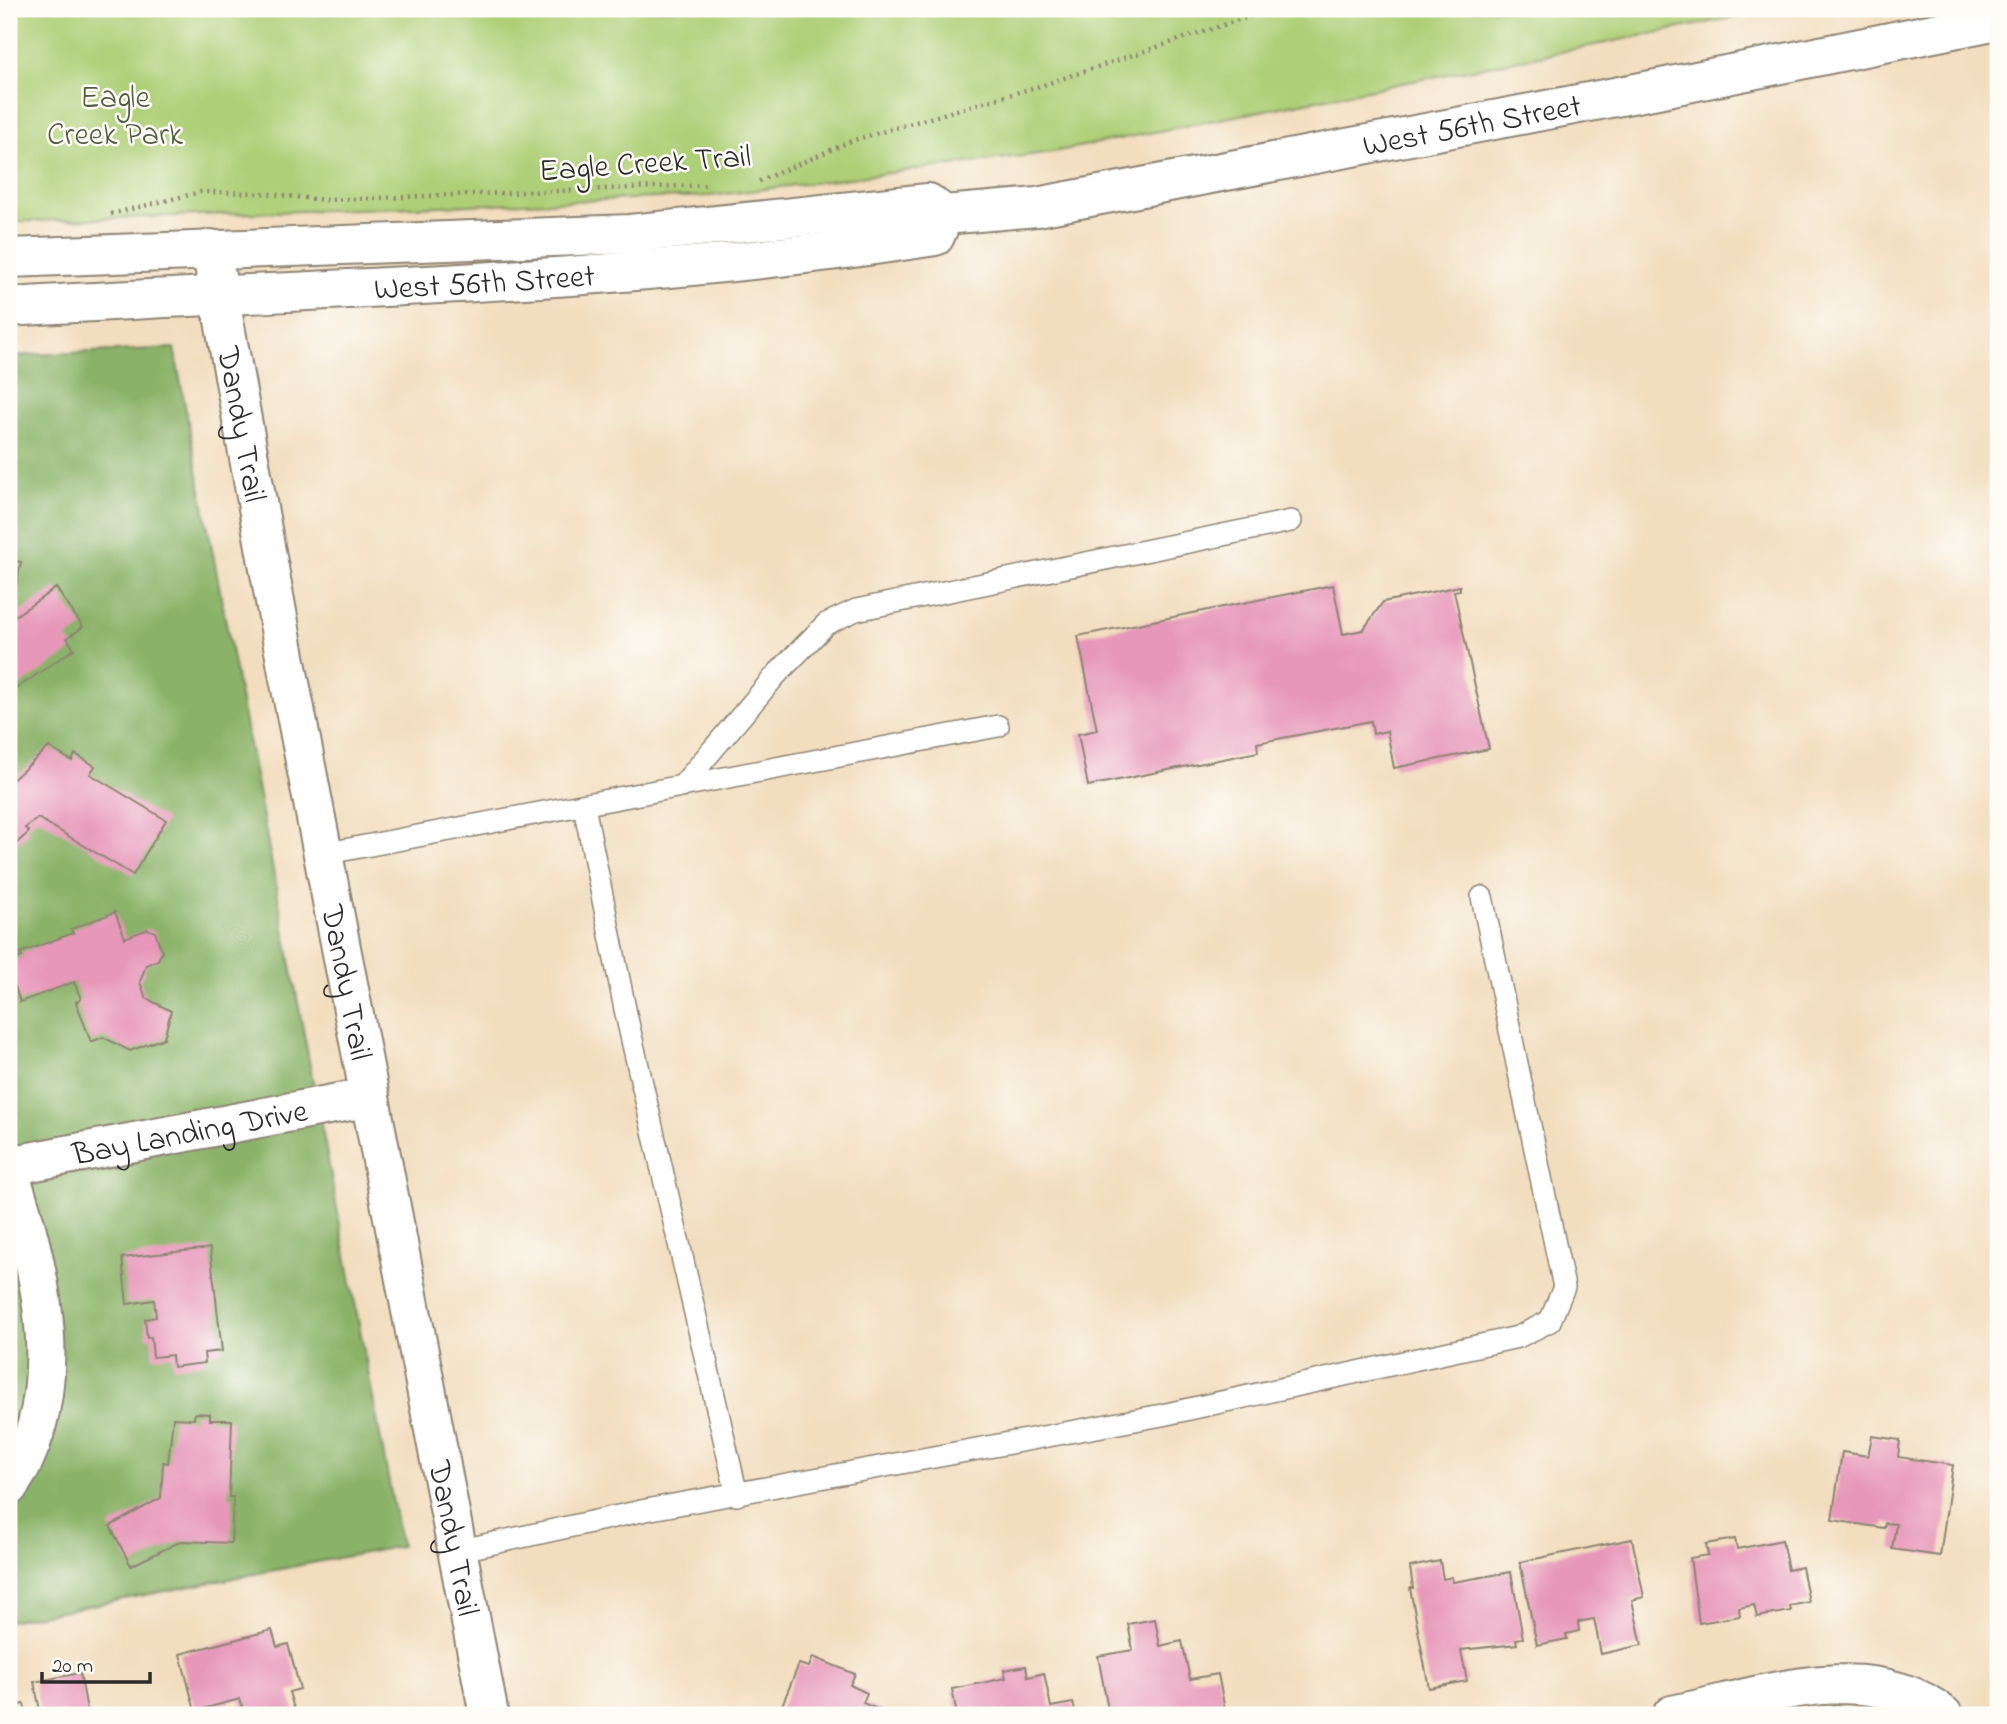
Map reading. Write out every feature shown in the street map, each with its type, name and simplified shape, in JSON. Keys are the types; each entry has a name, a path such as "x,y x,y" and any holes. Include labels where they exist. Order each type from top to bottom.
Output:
{"main road":[{"name":"West 56th Street","path":"9,258 630,234 928,203 944,215 1037,207 1643,92 1998,20"},
{"name":"West 56th Street","path":"9,307 607,275 849,249 935,236 944,215"},
{"name":"Dandy Trail","path":"211,249 323,855 489,1715"},
{"name":"Bay Landing Drive","path":"9,1166 370,1097"},
{"path":"9,1172 30,1249 45,1352 44,1381 36,1424 24,1462 9,1486"},
{"path":"1672,1715 1821,1685 1851,1683 1890,1687 1930,1705 1943,1715"}],"lane":[{"path":"681,787 776,675 826,624 856,610 1291,521"},
{"path":"323,855 998,726"},
{"path":"584,806 629,1027 737,1495"},
{"path":"457,1551 646,1510 1175,1412 1518,1336 1550,1321 1564,1287 1482,897"}],"path":[{"name":"Eagle Creek Trail","path":"753,183 854,141 1043,85 1272,9"},
{"name":"Eagle Creek Trail","path":"163,201 201,192 259,193 325,200 712,185"}],"green space":[{"name":"Eagle Creek Park","path":"9,9 1777,9 1053,152 710,196 9,222"},
{"path":"174,348 401,1546 9,1621 9,356"}],"building":[{"path":"9,560 21,562 11,609 15,616 56,588 83,627 67,638 74,649 14,690 11,687 9,689"},
{"path":"1333,585 1343,634 1363,630 1383,602 1460,586 1460,590 1454,591 1489,749 1394,768 1387,731 1373,734 1371,721 1257,743 1258,752 1088,786 1078,734 1097,730 1078,636"},
{"path":"49,747 72,761 75,754 95,766 90,774 166,820 133,875 38,818 25,828 29,832 9,850 9,783"},
{"path":"115,912 125,938 147,929 155,932 162,952 158,960 146,965 140,982 146,998 171,1011 164,1038 130,1051 103,1037 91,1042 76,1002 81,999 74,982 20,1002 15,987 11,989 9,984 9,961 22,957 20,953 73,933 71,929"},
{"path":"210,1248 222,1351 204,1353 205,1363 173,1367 172,1355 153,1357 151,1337 147,1338 145,1319 156,1317 154,1300 127,1304 122,1258"},
{"path":"195,1413 210,1414 210,1420 232,1420 229,1497 233,1497 231,1543 181,1541 131,1566 110,1526 161,1498 163,1462 168,1463 173,1418 194,1419"},
{"path":"1872,1436 1900,1440 1898,1457 1953,1465 1940,1556 1892,1549 1896,1524 1885,1523 1884,1528 1832,1520 1842,1452 1868,1456"},
{"path":"1632,1539 1644,1597 1632,1600 1642,1645 1601,1654 1594,1619 1578,1622 1579,1631 1566,1634 1567,1639 1537,1645 1520,1562"},
{"path":"1735,1539 1737,1549 1782,1540 1788,1570 1802,1567 1809,1602 1790,1606 1791,1611 1757,1617 1754,1605 1739,1608 1740,1616 1699,1623 1690,1558 1708,1555 1706,1544"},
{"path":"1440,1561 1443,1579 1452,1577 1453,1582 1511,1572 1523,1638 1516,1639 1517,1644 1461,1650 1467,1681 1429,1688 1410,1588 1413,1588 1410,1567"},
{"path":"1155,1619 1160,1646 1182,1641 1190,1679 1218,1674 1226,1715 1109,1715 1098,1656 1133,1650 1128,1624"},
{"path":"272,1630 277,1647 288,1644 300,1689 289,1692 296,1715 245,1715 240,1699 195,1711 180,1654"},
{"path":"813,1657 855,1674 850,1685 867,1693 863,1703 891,1715 778,1715 799,1664 809,1667"},
{"path":"1026,1666 1028,1677 1044,1673 1051,1707 1073,1703 1076,1715 957,1715 952,1689 1006,1678 1004,1670"},
{"path":"80,1673 88,1715 41,1715 34,1682"},
{"path":"24,1704 27,1715 9,1715 9,1707"}]}
